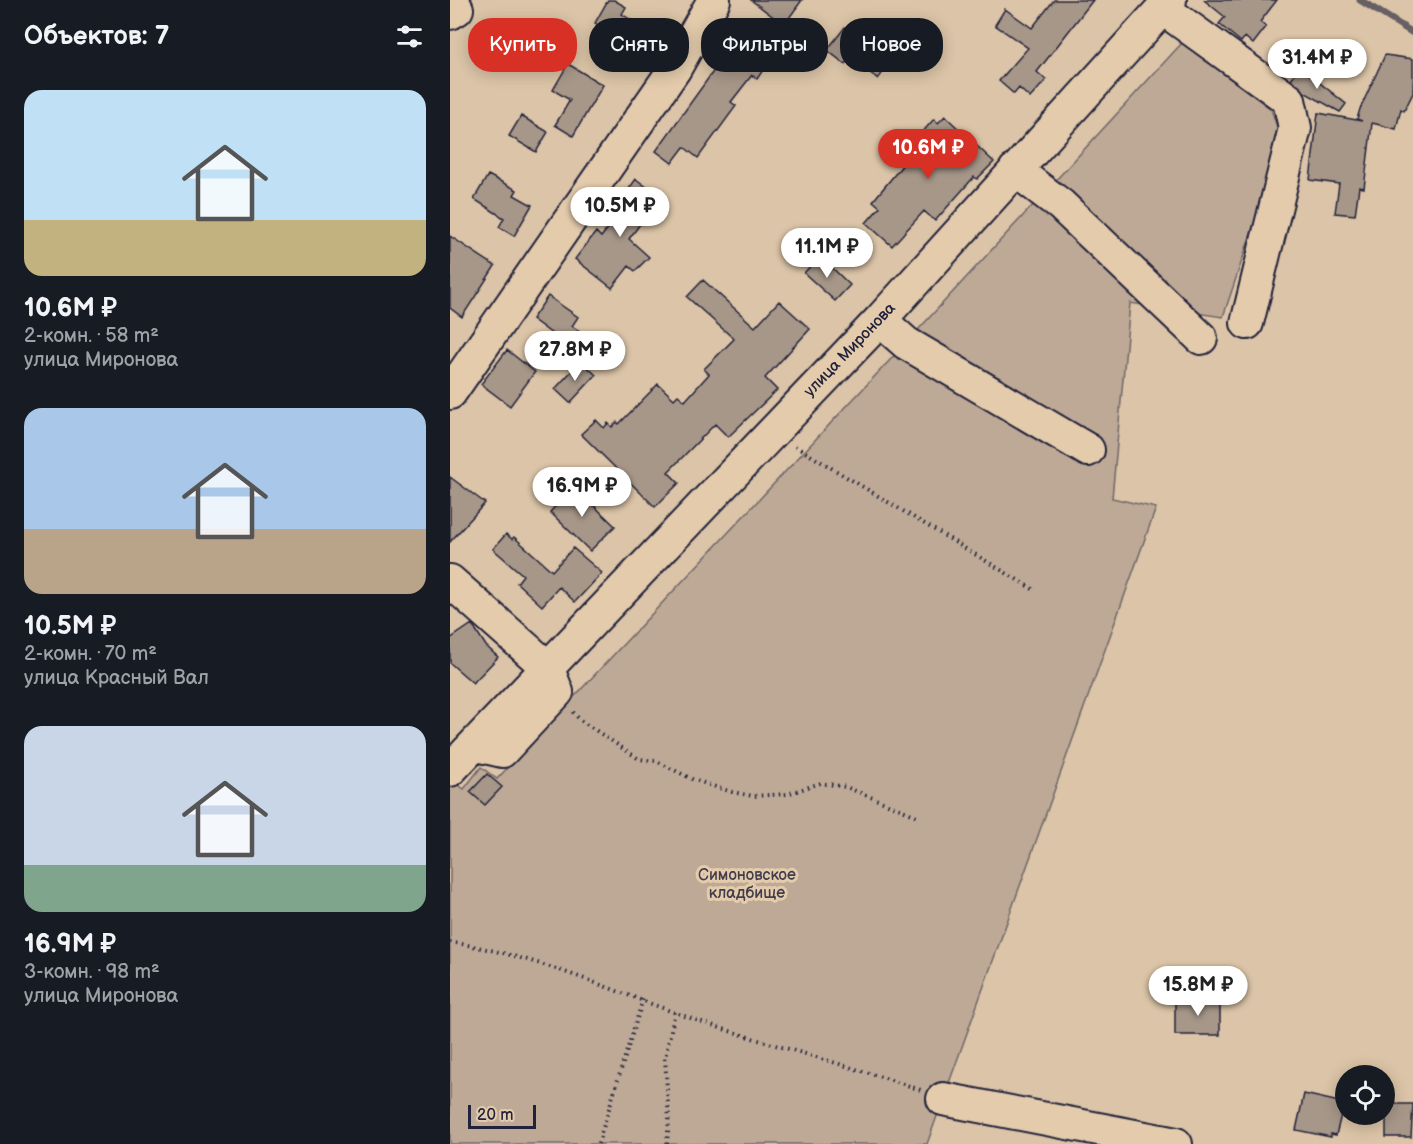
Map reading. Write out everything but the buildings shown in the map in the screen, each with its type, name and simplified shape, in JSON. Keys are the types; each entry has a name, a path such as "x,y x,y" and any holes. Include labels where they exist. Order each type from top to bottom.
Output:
{"street":[{"path":"450,393 674,70 714,0"},
{"path":"1166,4 1289,100 1295,128 1247,323"},
{"name":"улица Миронова","path":"451,768 552,679 772,429 880,320 1166,4"},
{"path":"1015,170 1061,206 1201,338"},
{"path":"880,320 906,343 1088,450"},
{"path":"450,581 552,679"},
{"path":"943,1099 1176,1144"}],"path":[{"path":"772,429 804,453 1036,591"},
{"path":"552,679 580,720 639,759 656,762 694,780 753,796 787,794 821,783 838,786 917,816"},
{"path":"450,942 473,944 943,1099"},
{"path":"598,1144 644,999"},
{"path":"667,1144 669,1120 665,1058 675,1012"}],"green space":[{"name":"Симоновское кладбище","path":"1182,43 1271,109 1282,141 1223,317 1130,303 1112,498 1156,508 927,1144 450,1144 450,779 464,789 481,767 497,779 906,343"}],"waterway":[{"path":"1360,0 1413,33"}]}
